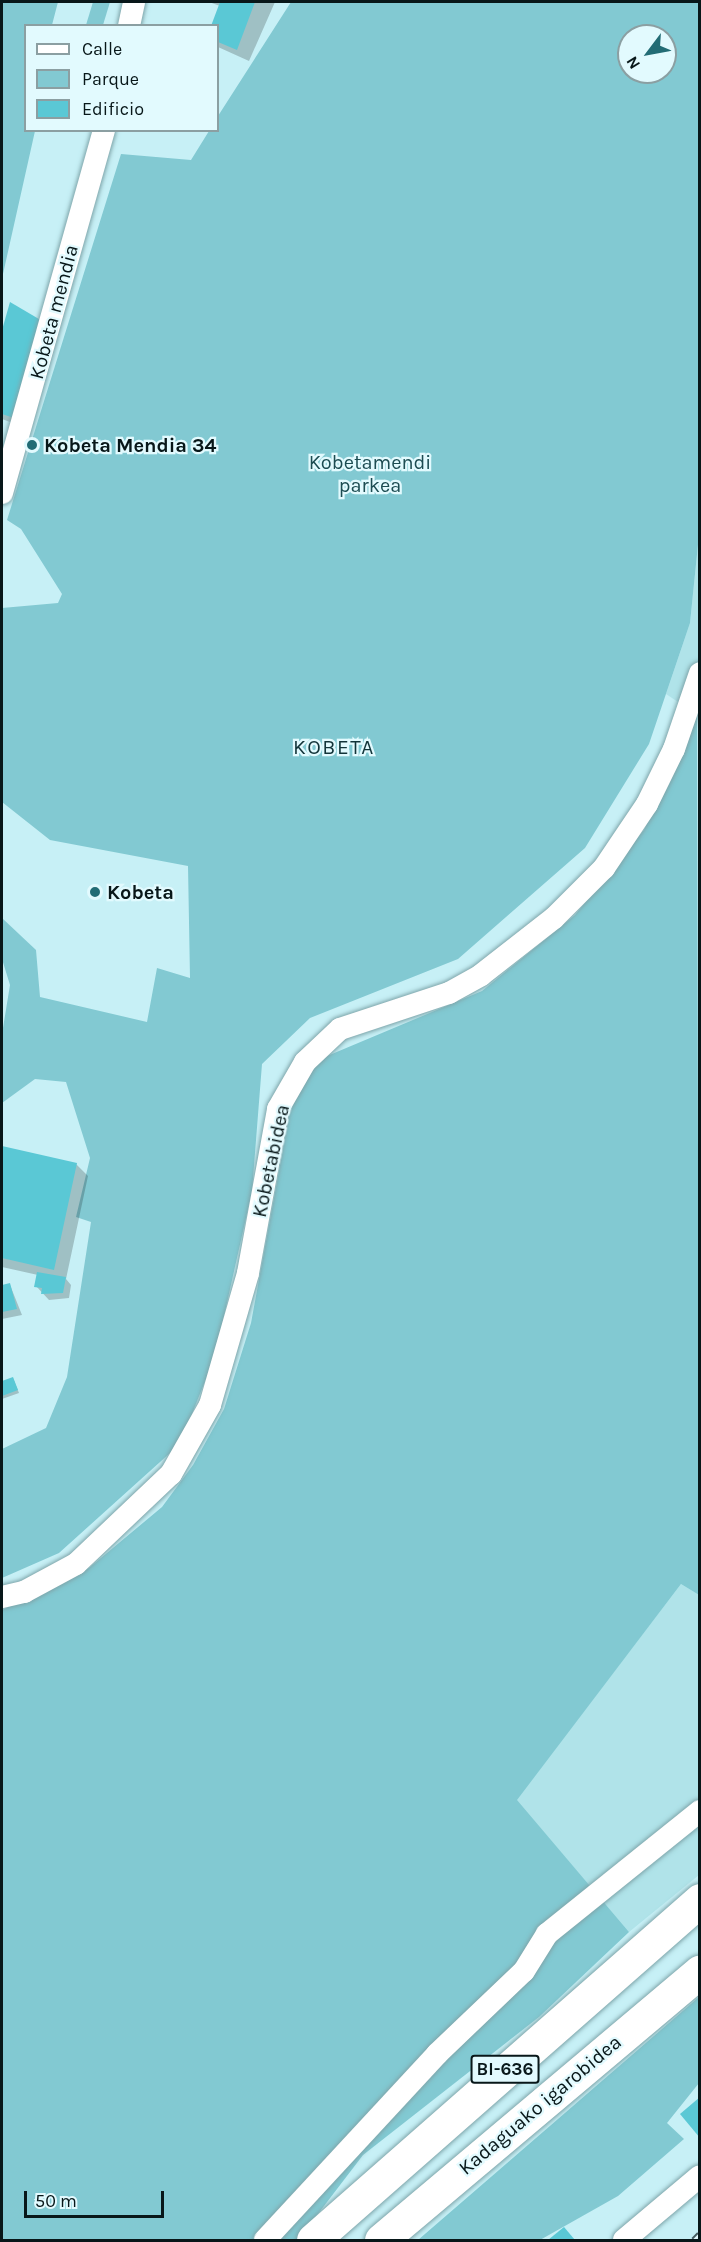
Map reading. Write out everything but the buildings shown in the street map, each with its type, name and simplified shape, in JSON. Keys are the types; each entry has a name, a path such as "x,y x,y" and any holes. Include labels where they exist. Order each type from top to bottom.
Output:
{"highway":[{"name":"BI-636","path":"313,2241 699,1900"},
{"name":"Kadaguako igarobidea","path":"381,2241 699,1971"}],"street":[{"path":"129,24 134,2"},
{"name":"Kobeta mendia","path":"2,493 103,132"},
{"name":"Kobetabidea","path":"2,1597 24,1592 76,1564 171,1474 210,1405 248,1273 278,1109 305,1062 340,1029 449,993 481,975 555,918 604,868 647,804 674,748 699,673"},
{"path":"265,2241 437,2054 524,1971 547,1935 699,1811"},
{"path":"624,2241 699,2176"}],"shaded area":[{"path":"699,535 699,716 666,694 690,623"},
{"path":"681,1584 699,1595 699,1875 629,1932 516,1800"}],"green space":[{"path":"2,2 58,2 52,24 24,24 24,132 35,132 3,274 2,309"},
{"path":"93,2 110,2 103,24 86,24"},
{"name":"Kobetamendi parkea","path":"291,2 699,2 699,535 690,623 649,744 585,848 458,959 310,1018 262,1064 252,1191 215,1356 180,1444 59,1553 2,1578 2,1449 46,1428 67,1377 91,1222 76,1217 90,1158 66,1082 35,1079 2,1103 2,1034 10,985 2,959 2,918 36,950 40,997 147,1022 157,968 190,978 188,866 50,840 2,802 2,608 58,603 62,594 21,529 7,520 121,154 191,160 208,132 219,132 219,114"},
{"path":"697,715 699,1595 681,1584 517,1800 629,1932 539,2017 363,2155 298,2240 2,2240 2,1610 89,1568 162,1507 193,1465 224,1409 251,1323 293,1095 320,1059 482,991 575,915 644,830"},
{"path":"699,1997 699,2083 667,2123 684,2139 618,2196 540,2240 418,2240"}],"railway":[{"path":"694,2240 700,2234"}],"place":[{"name":"Kobeta Mendia 34","path":"32,445"},
{"name":"Kobeta","path":"95,892"}],"district":[{"name":"KOBETA","path":"334,747"}]}
